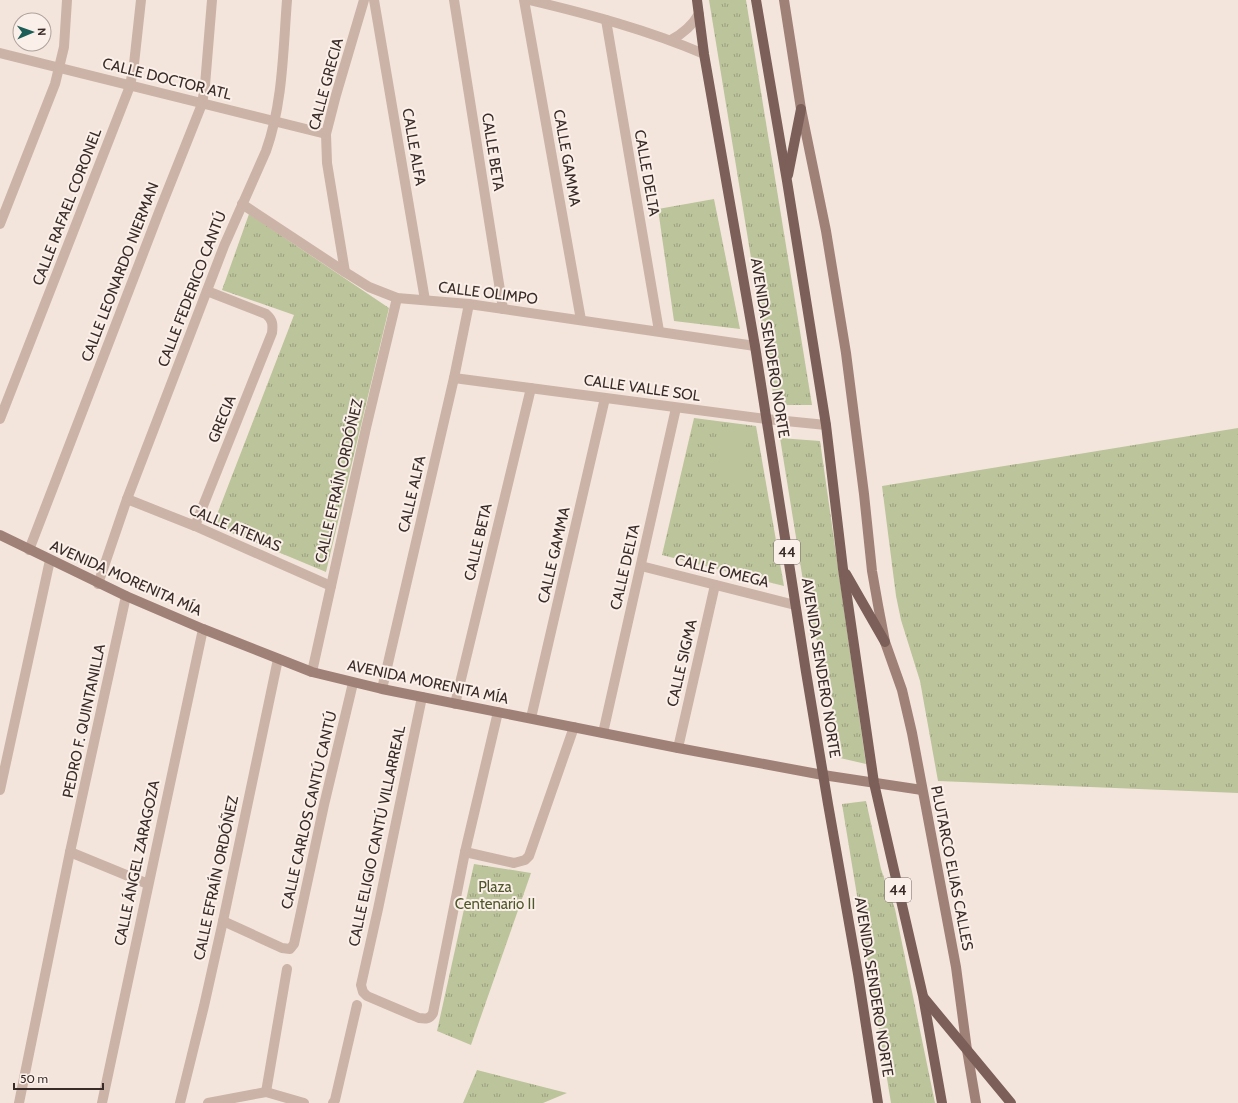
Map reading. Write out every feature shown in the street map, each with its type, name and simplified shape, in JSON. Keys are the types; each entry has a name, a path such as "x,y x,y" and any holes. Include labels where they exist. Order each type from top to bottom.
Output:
{"main road":[{"name":"AVENIDA SENDERO NORTE","path":"697,0 704,54 756,346 795,605 858,974 878,1103"},
{"name":"44","path":"756,0 826,425 843,569 874,783 923,996 942,1103"},
{"path":"787,181 801,109"},
{"path":"843,569 885,642"},
{"path":"923,996 1011,1103"}],"street":[{"path":"0,224 55,84 64,47 67,0"},
{"name":"CALLE RAFAEL CORONEL","path":"0,419 130,86 141,0"},
{"name":"CALLE LEONARDO NIERMAN","path":"29,550 202,104 212,0"},
{"name":"CALLE FEDERICO CANTÚ","path":"98,584 127,499 207,291 242,204 266,151 279,96 287,0"},
{"name":"CALLE GRECIA","path":"345,272 327,164 326,134 364,0"},
{"name":"CALLE ALFA","path":"374,0 425,300"},
{"name":"CALLE BETA","path":"454,0 503,309"},
{"name":"CALLE GAMMA","path":"524,0 581,320"},
{"path":"529,0 606,20 671,40 704,54"},
{"path":"784,0 801,109 826,231 846,353 872,571 885,642"},
{"path":"671,40 683,34 693,24 699,14"},
{"name":"CALLE DELTA","path":"606,20 659,331"},
{"name":"CALLE DOCTOR ATL","path":"0,53 326,134"},
{"name":"CALLE OLIMPO","path":"242,204 369,287 397,298 469,304 756,346"},
{"name":"GRECIA","path":"195,526 272,333 273,322 266,314 207,291"},
{"name":"CALLE EFRAÍN ORDÓÑEZ","path":"312,672 366,428 397,298"},
{"name":"CALLE ALFA","path":"382,689 454,378 469,304"},
{"name":"CALLE VALLE SOL","path":"454,378 676,408 826,425"},
{"name":"CALLE BETA","path":"455,704 531,388"},
{"name":"CALLE GAMMA","path":"531,718 605,398"},
{"name":"CALLE DELTA","path":"603,733 676,408"},
{"name":"CALLE ATENAS","path":"127,499 195,526 331,586"},
{"name":"AVENIDA MORENITA MÍA","path":"0,536 98,584 203,629 312,672 353,683 531,718 574,728 823,775 922,790"},
{"path":"0,790 50,560"},
{"name":"CALLE OMEGA","path":"641,566 795,605"},
{"name":"CALLE SIGMA","path":"678,748 715,585"},
{"name":"PEDRO F. QUINTANILLA","path":"19,1103 70,852 126,596"},
{"name":"CALLE ÁNGEL ZARAGOZA","path":"102,1103 203,629"},
{"name":"PLUTARCO ELIAS CALLES","path":"885,642 902,690 912,733 956,968 976,1103"},
{"name":"CALLE EFRAÍN ORDÓÑEZ","path":"180,1103 223,921 278,659"},
{"name":"CALLE CARLOS CANTÚ CANTÚ","path":"223,921 282,948 290,948 294,944 324,805 353,683"},
{"name":"CALLE ELIGIO CANTÚ VILLARREAL","path":"422,697 378,909 361,981 362,989 367,996 408,1014 424,1019 431,1016 433,1013 465,852"},
{"path":"498,712 465,852 514,863 525,860 529,856 574,728"},
{"path":"70,852 148,884"},
{"path":"266,1092 287,970"},
{"path":"334,1101 357,1005"},
{"path":"208,1103 266,1092 304,1103"}],"green space":[{"path":"709,0 746,0 812,405 775,405"},
{"path":"714,199 740,329 674,321 658,209"},
{"path":"249,214 389,308 326,572 213,525 294,315 222,290"},
{"path":"694,418 756,426 784,586 662,555"},
{"path":"722,427 748,430 742,481 718,478"},
{"path":"1238,428 1238,793 938,781 920,681 901,620 896,596 882,486"},
{"path":"780,438 820,441 866,764 840,758 825,663 809,618"},
{"path":"866,801 881,869 895,909 935,1103 891,1103 842,804"},
{"name":"Plaza Centenario II","path":"474,864 531,873 471,1045 437,1031"},
{"path":"477,1070 567,1093 543,1103 463,1103"}]}
